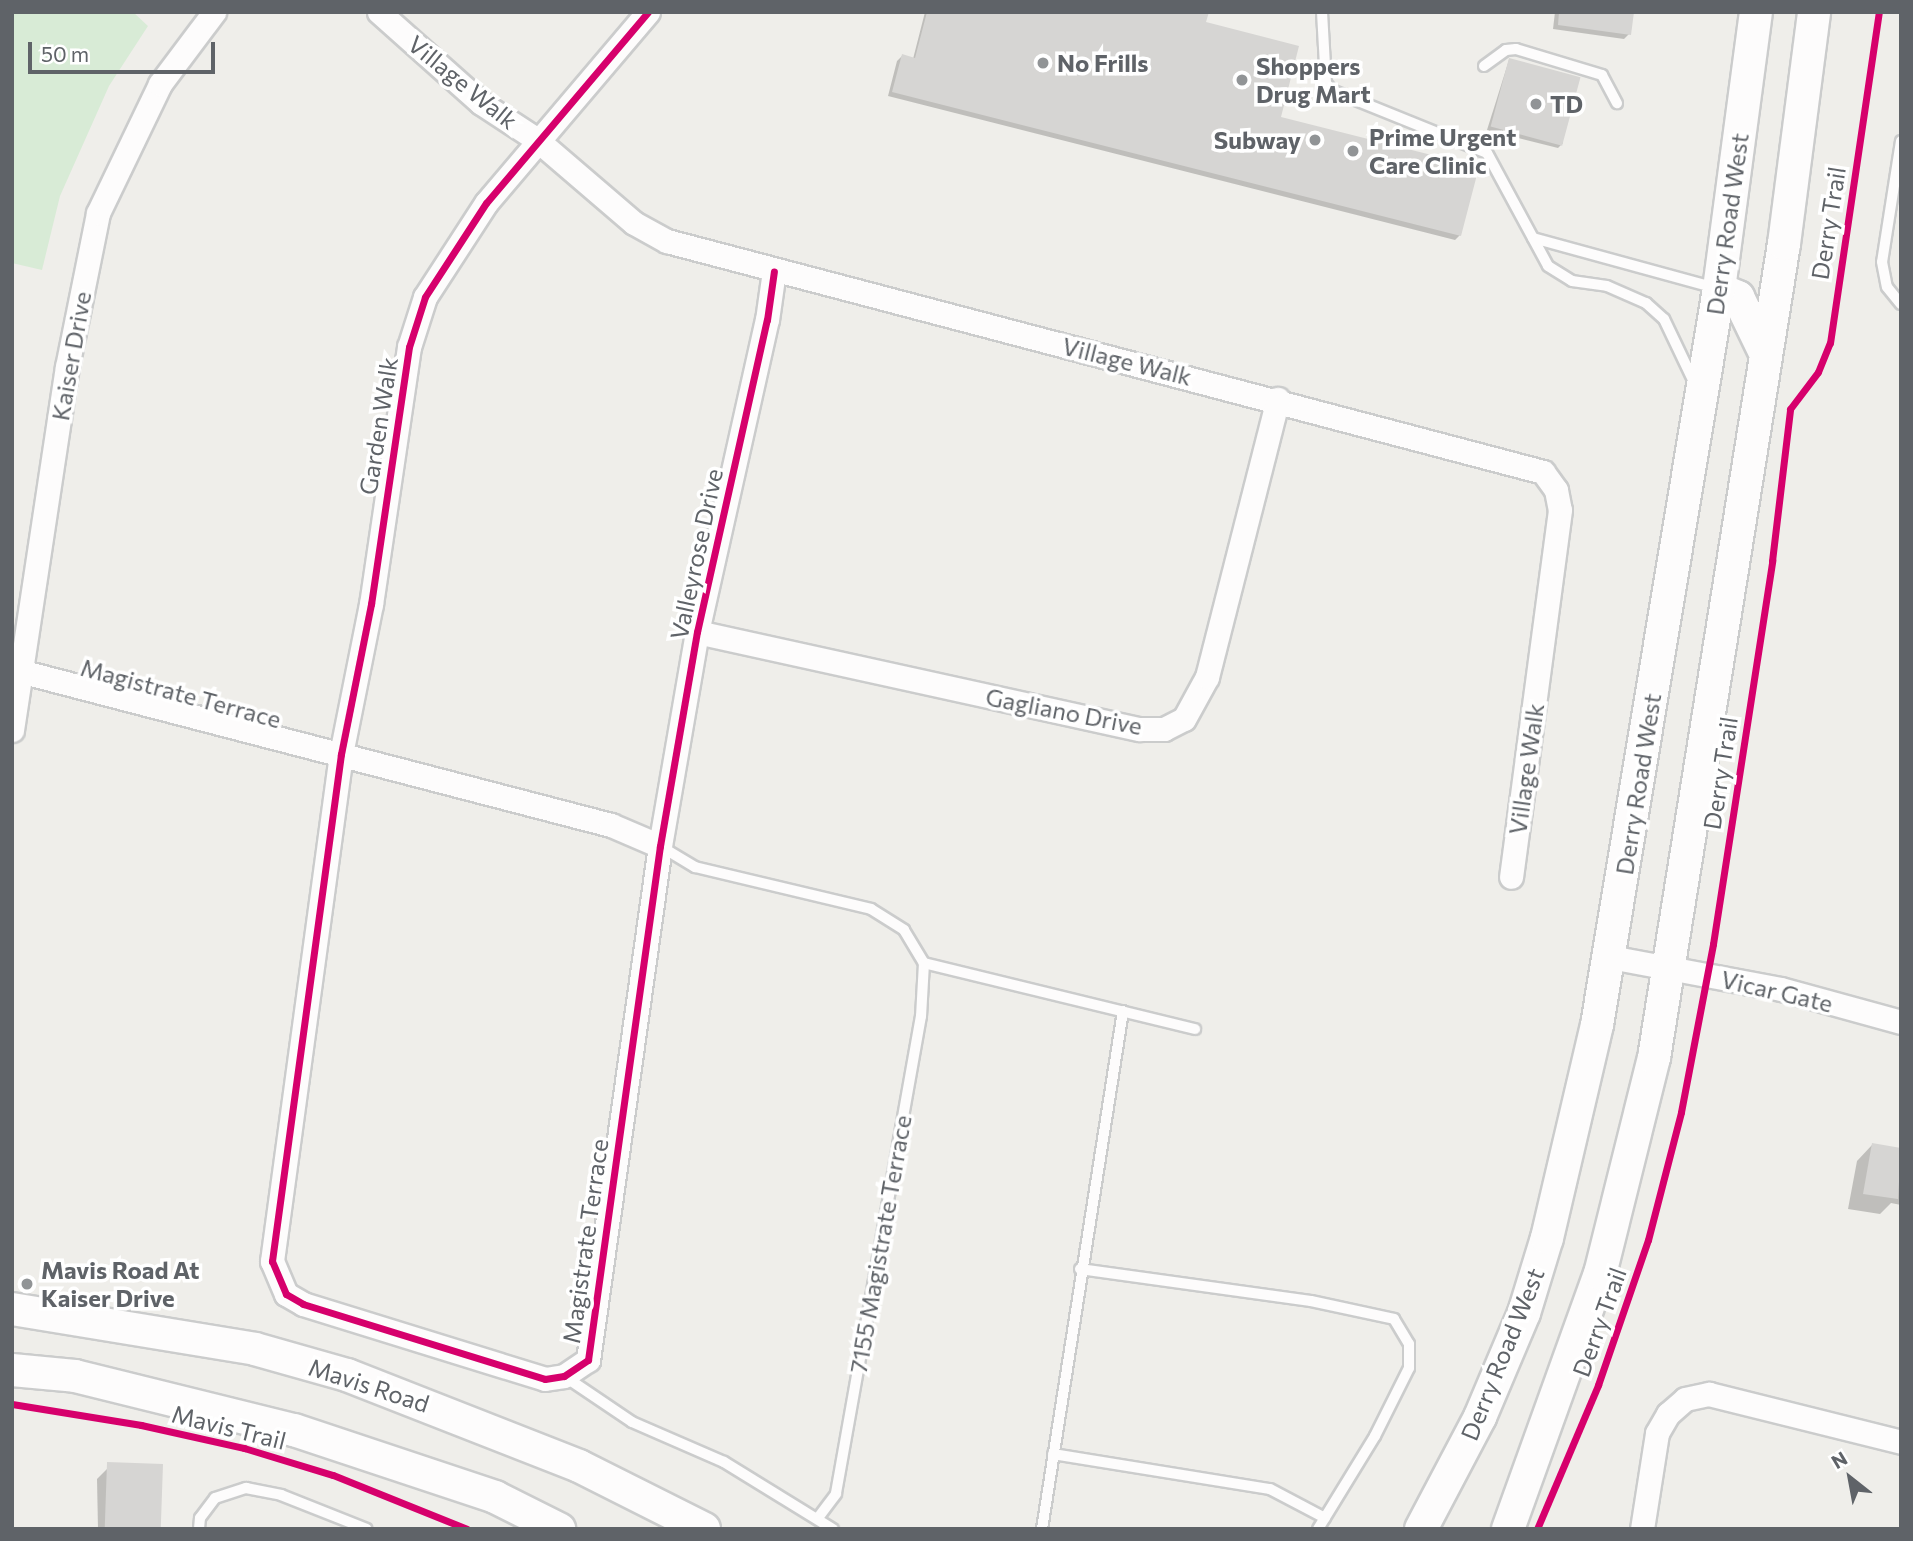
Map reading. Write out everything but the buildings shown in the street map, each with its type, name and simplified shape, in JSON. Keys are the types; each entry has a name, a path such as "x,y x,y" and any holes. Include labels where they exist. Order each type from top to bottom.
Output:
{"main road":[{"name":"Derry Road West","path":"1421,1529 1480,1417 1524,1313 1547,1237 1610,957 1719,289 1756,12"},
{"path":"1508,1529 1600,1274 1654,1058 1766,356 1814,12"},
{"path":"1719,289 1738,297 1766,356"},
{"name":"Mavis Road","path":"12,1309 255,1349 347,1375 579,1466 704,1529"},
{"path":"12,1370 75,1376 294,1430 495,1497 559,1529"}],"street":[{"name":"Kaiser Drive","path":"12,730 16,670 67,367 98,213 160,84 214,12"},
{"name":"Village Walk","path":"379,12 481,103 536,139 634,223 667,241 774,271 1278,399 1543,471 1556,490 1560,510 1511,877"},
{"name":"Garden Walk","path":"341,754 371,604 409,347 421,309 486,203 536,139 581,93 648,12"},
{"name":"Valleyrose Drive","path":"660,846 697,632 767,320 774,271"},
{"name":"Gagliano Drive","path":"697,632 1140,729 1164,729 1184,719 1207,677 1278,399"},
{"name":"Magistrate Terrace","path":"16,670 341,754 611,825 660,846 587,1360 565,1376 545,1379 303,1304 286,1294 278,1280 272,1261 341,754"},
{"name":"Vicar Gate","path":"1610,957 1782,989 1901,1022"},
{"path":"1642,1529 1657,1433 1668,1414 1685,1399 1709,1395 1901,1442"}],"lane":[{"path":"1322,12 1326,83 1331,90 1487,153 1548,266 1572,281 1627,294 1664,319 1701,399"},
{"path":"1484,66 1506,50 1516,49 1602,75 1617,103"},
{"path":"1901,141 1882,262 1887,287 1901,304"},
{"path":"1533,238 1719,289"},
{"path":"660,846 695,867 871,909 904,930 924,963 1195,1029"},
{"name":"7155 Magistrate Terrace","path":"817,1519 836,1494 921,1016 924,963"},
{"path":"1042,1529 1080,1269 1123,1011"},
{"path":"1080,1269 1311,1301 1394,1319 1409,1344 1409,1368 1376,1436 1318,1529"},
{"path":"565,1376 632,1422 724,1462 833,1529"},
{"path":"1053,1454 1270,1489 1325,1518"},
{"path":"199,1529 200,1518 215,1498 246,1488 281,1495 367,1529"}],"green space":[{"path":"12,12 133,12 148,26 109,86 60,196 42,270 12,263"}],"cycle path":[{"path":"648,12 486,203 425,297 409,347 371,604 341,754 272,1261 286,1294 303,1304 545,1379 564,1376 588,1360 660,846 697,632 767,320 774,271"},
{"name":"Derry Trail","path":"1537,1529 1598,1385 1648,1240 1681,1112 1713,944 1772,561 1790,409 1818,372 1830,343 1879,12"},
{"name":"Mavis Trail","path":"12,1404 141,1425 244,1448 333,1475 467,1529"}],"place":[{"name":"No Frills","path":"1043,63"},
{"name":"Shoppers Drug Mart","path":"1242,80"},
{"name":"TD","path":"1536,104"},
{"name":"Subway","path":"1315,140"},
{"name":"Prime Urgent Care Clinic","path":"1353,151"},
{"name":"Mavis Road At Kaiser Drive","path":"27,1284"}]}
